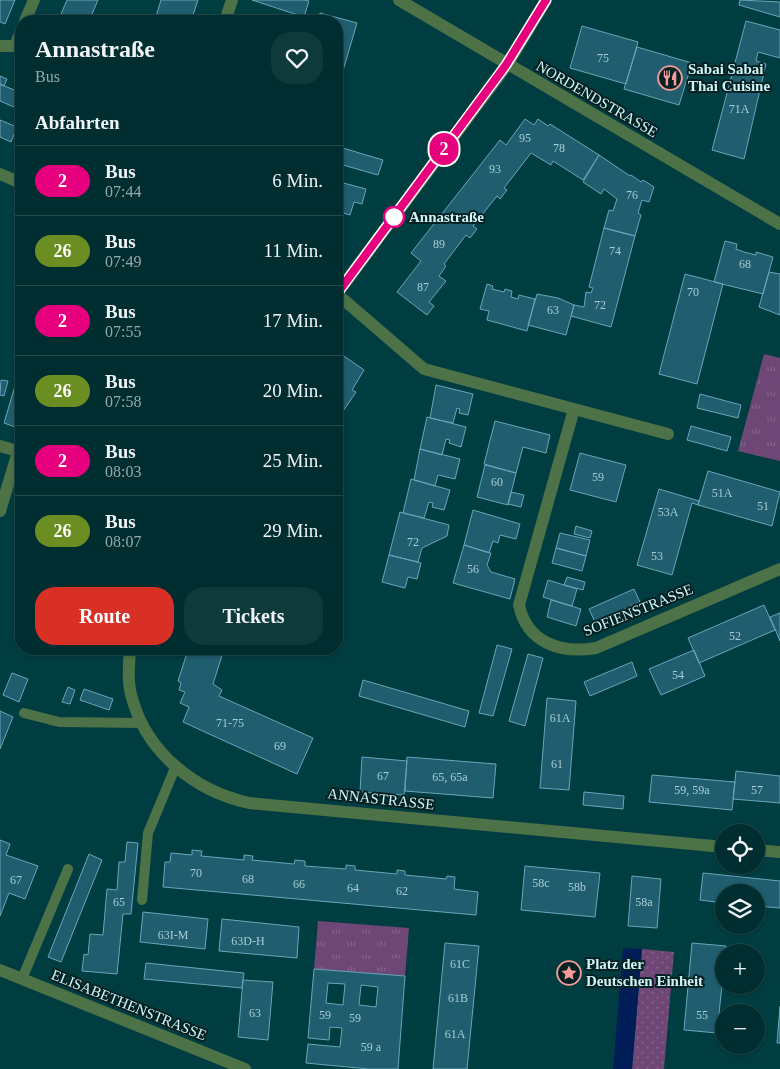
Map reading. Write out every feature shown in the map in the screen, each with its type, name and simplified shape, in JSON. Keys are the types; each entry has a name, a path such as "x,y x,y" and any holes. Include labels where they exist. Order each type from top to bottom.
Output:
{"street":[{"path":"28,15 34,0"},
{"path":"227,15 232,0"},
{"name":"NORDENDSTRASSE","path":"399,0 506,65 780,224"},
{"path":"343,286 506,65 546,0"},
{"path":"0,46 15,46"},
{"path":"0,174 15,180"},
{"path":"343,301 424,369 668,434"},
{"name":"SOFIENSTRASSE","path":"574,409 519,605 522,618 528,630 539,639 568,649 584,650 596,648 780,569"},
{"path":"0,446 15,450"},
{"path":"0,511 15,467"},
{"name":"ANNASTRASSE","path":"130,655 129,681 132,698 151,740 176,768 208,789 224,796 249,803 715,846"},
{"path":"765,851 780,852"},
{"name":"ELISABETHENSTRASSE","path":"0,970 245,1069"}],"lane":[{"path":"24,713 59,722 142,723"},
{"path":"142,900 148,833 176,768"},
{"path":"22,979 68,869"}],"green space":[{"path":"764,354 780,358 780,461 738,451"},
{"path":"318,921 409,928 405,976 314,969"},
{"path":"642,949 674,952 664,1069 632,1069"}],"water":[{"path":"623,948 642,949 632,1069 613,1069"}],"building":[{"path":"0,0 15,0 5,24 0,22"},
{"path":"67,0 98,0 92,15 61,15"},
{"path":"161,0 198,0 193,15 156,15"},
{"path":"252,0 309,1 305,15 298,15"},
{"path":"740,0 780,2 780,17 739,5"},
{"path":"343,19 357,23 343,71"},
{"path":"746,21 780,30 780,58 758,52 756,61 766,64 744,159 712,150"},
{"path":"582,26 638,42 626,84 570,68"},
{"path":"637,47 692,63 679,105 624,89"},
{"path":"0,76 7,79 4,86 0,84"},
{"path":"0,84 15,90 15,107 0,101"},
{"path":"525,119 534,125 538,119 548,126 550,124 599,155 583,180 553,161 551,165 531,153 504,188 507,190 500,199 497,196 473,226 477,229 470,238 466,235 444,264 446,266 439,276 446,281 429,302 434,306 427,315 397,292 421,261 411,253 500,140 506,145"},
{"path":"0,120 15,126 11,142 0,137"},
{"path":"343,148 383,160 378,175 343,165"},
{"path":"599,155 630,176 641,182 643,180 654,187 649,202 642,200 638,213 641,215 635,236 604,228 609,210 613,211 617,199 604,189 601,194 583,182"},
{"path":"343,183 366,189 362,204 354,202 350,215 343,213"},
{"path":"604,228 635,236 611,327 571,316 574,305 584,307 586,292 591,293 593,288 589,287"},
{"path":"725,241 737,244 736,249 744,252 756,255 756,252 773,257 763,294 714,282"},
{"path":"769,272 780,274 780,315 759,307"},
{"path":"685,274 723,284 697,384 659,374"},
{"path":"487,284 493,286 492,289 504,292 505,289 512,291 511,297 518,299 519,295 535,299 527,331 487,320 489,311 480,309"},
{"path":"537,294 558,298 574,305 566,335 528,325"},
{"path":"343,355 364,370 352,390 356,392 343,411"},
{"path":"1,380 8,381 4,396 0,395"},
{"path":"436,385 473,394 468,415 459,413 460,409 457,408 453,423 430,418"},
{"path":"15,386 15,427 4,423"},
{"path":"700,394 741,405 738,418 697,408"},
{"path":"427,417 466,427 461,447 449,443 450,440 446,439 442,455 420,449"},
{"path":"495,421 550,435 546,453 523,447 516,473 484,464"},
{"path":"691,426 731,437 727,451 687,440"},
{"path":"420,449 460,459 455,479 438,475 435,486 414,480"},
{"path":"580,453 626,465 616,502 570,490"},
{"path":"485,465 516,473 508,505 477,497"},
{"path":"708,471 780,492 772,526 698,505"},
{"path":"411,479 450,490 444,510 432,507 433,503 429,502 424,518 403,513"},
{"path":"659,489 699,501 698,505 692,503 672,575 637,565"},
{"path":"511,492 524,495 521,507 508,504"},
{"path":"473,510 520,524 516,539 500,535 498,543 493,541 489,553 464,545"},
{"path":"400,512 449,525 447,536 422,548 418,562 389,555"},
{"path":"576,526 592,531 590,538 574,534"},
{"path":"560,533 590,540 586,556 556,548"},
{"path":"464,545 491,553 487,565 491,572 515,579 510,599 453,583"},
{"path":"556,548 586,556 582,571 552,563"},
{"path":"389,555 421,563 417,579 408,577 405,588 382,582"},
{"path":"567,577 585,582 583,590 564,585"},
{"path":"548,580 577,589 572,606 543,597"},
{"path":"634,589 640,602 595,622 589,609"},
{"path":"551,600 581,609 576,626 547,617"},
{"path":"764,605 775,630 699,663 688,638"},
{"path":"780,613 780,641 770,617"},
{"path":"497,645 512,649 493,716 479,713"},
{"path":"694,650 705,676 661,695 649,669"},
{"path":"528,654 543,658 525,726 509,721"},
{"path":"186,655 222,655 213,684 222,690 219,696 313,738 297,774 183,722 189,707 180,703 185,692 179,690 181,683 178,681"},
{"path":"632,662 637,676 590,696 584,682"},
{"path":"12,673 28,679 19,702 3,695"},
{"path":"363,680 469,711 465,727 359,696"},
{"path":"68,687 75,690 70,704 62,702"},
{"path":"84,689 113,699 109,710 80,700"},
{"path":"547,698 576,701 569,790 540,788"},
{"path":"0,711 13,717 0,749"},
{"path":"362,757 407,761 404,795 360,792"},
{"path":"407,757 496,764 493,798 405,791"},
{"path":"736,771 780,776 780,803 733,799"},
{"path":"652,775 735,782 732,810 649,802"},
{"path":"584,792 624,796 623,809 583,805"},
{"path":"0,840 10,844 6,855 38,866 25,899 9,893 0,916"},
{"path":"127,842 138,843 131,914 123,914 117,974 82,971 84,954 88,955 90,934 103,935 107,889 117,890 119,862 125,862"},
{"path":"192,850 202,851 201,856 244,860 244,855 253,856 252,860 294,864 295,860 305,861 305,866 346,869 346,865 355,866 355,870 397,874 397,870 405,871 405,875 446,879 447,876 455,877 454,889 478,892 476,915 163,887 165,862 170,862 171,853 192,855"},
{"path":"89,854 102,860 61,962 48,957"},
{"path":"525,866 600,873 595,917 521,910"},
{"path":"703,873 780,881 780,908 765,907 765,884 715,884 715,902 700,900"},
{"path":"632,876 661,879 657,928 628,926"},
{"path":"143,912 208,919 205,949 140,942"},
{"path":"222,919 299,927 297,958 219,951"},
{"path":"445,943 479,946 467,1069 433,1069"},
{"path":"692,943 715,945 715,994 721,994 720,1004 715,1004 715,1033 684,1030"},
{"path":"146,963 244,973 242,988 144,979"},
{"path":"314,969 405,976 398,1069 369,1069 306,1063 308,1044 340,1047 342,1028 330,1027 329,1040 308,1038","holes":["328,983 345,984 343,1005 326,1003","361,985 378,987 376,1007 359,1005"]},
{"path":"243,980 273,982 268,1040 238,1037"},
{"path":"780,1006 780,1043 777,1043"}],"bus line":[{"name":"2","path":"343,286 506,65 546,0"}],"place":[{"name":"Sabai Sabai Thai Cuisine","path":"670,78"},
{"name":"Annastraße","path":"394,217"},
{"name":"Platz der Deutschen Einheit","path":"569,973"}]}
